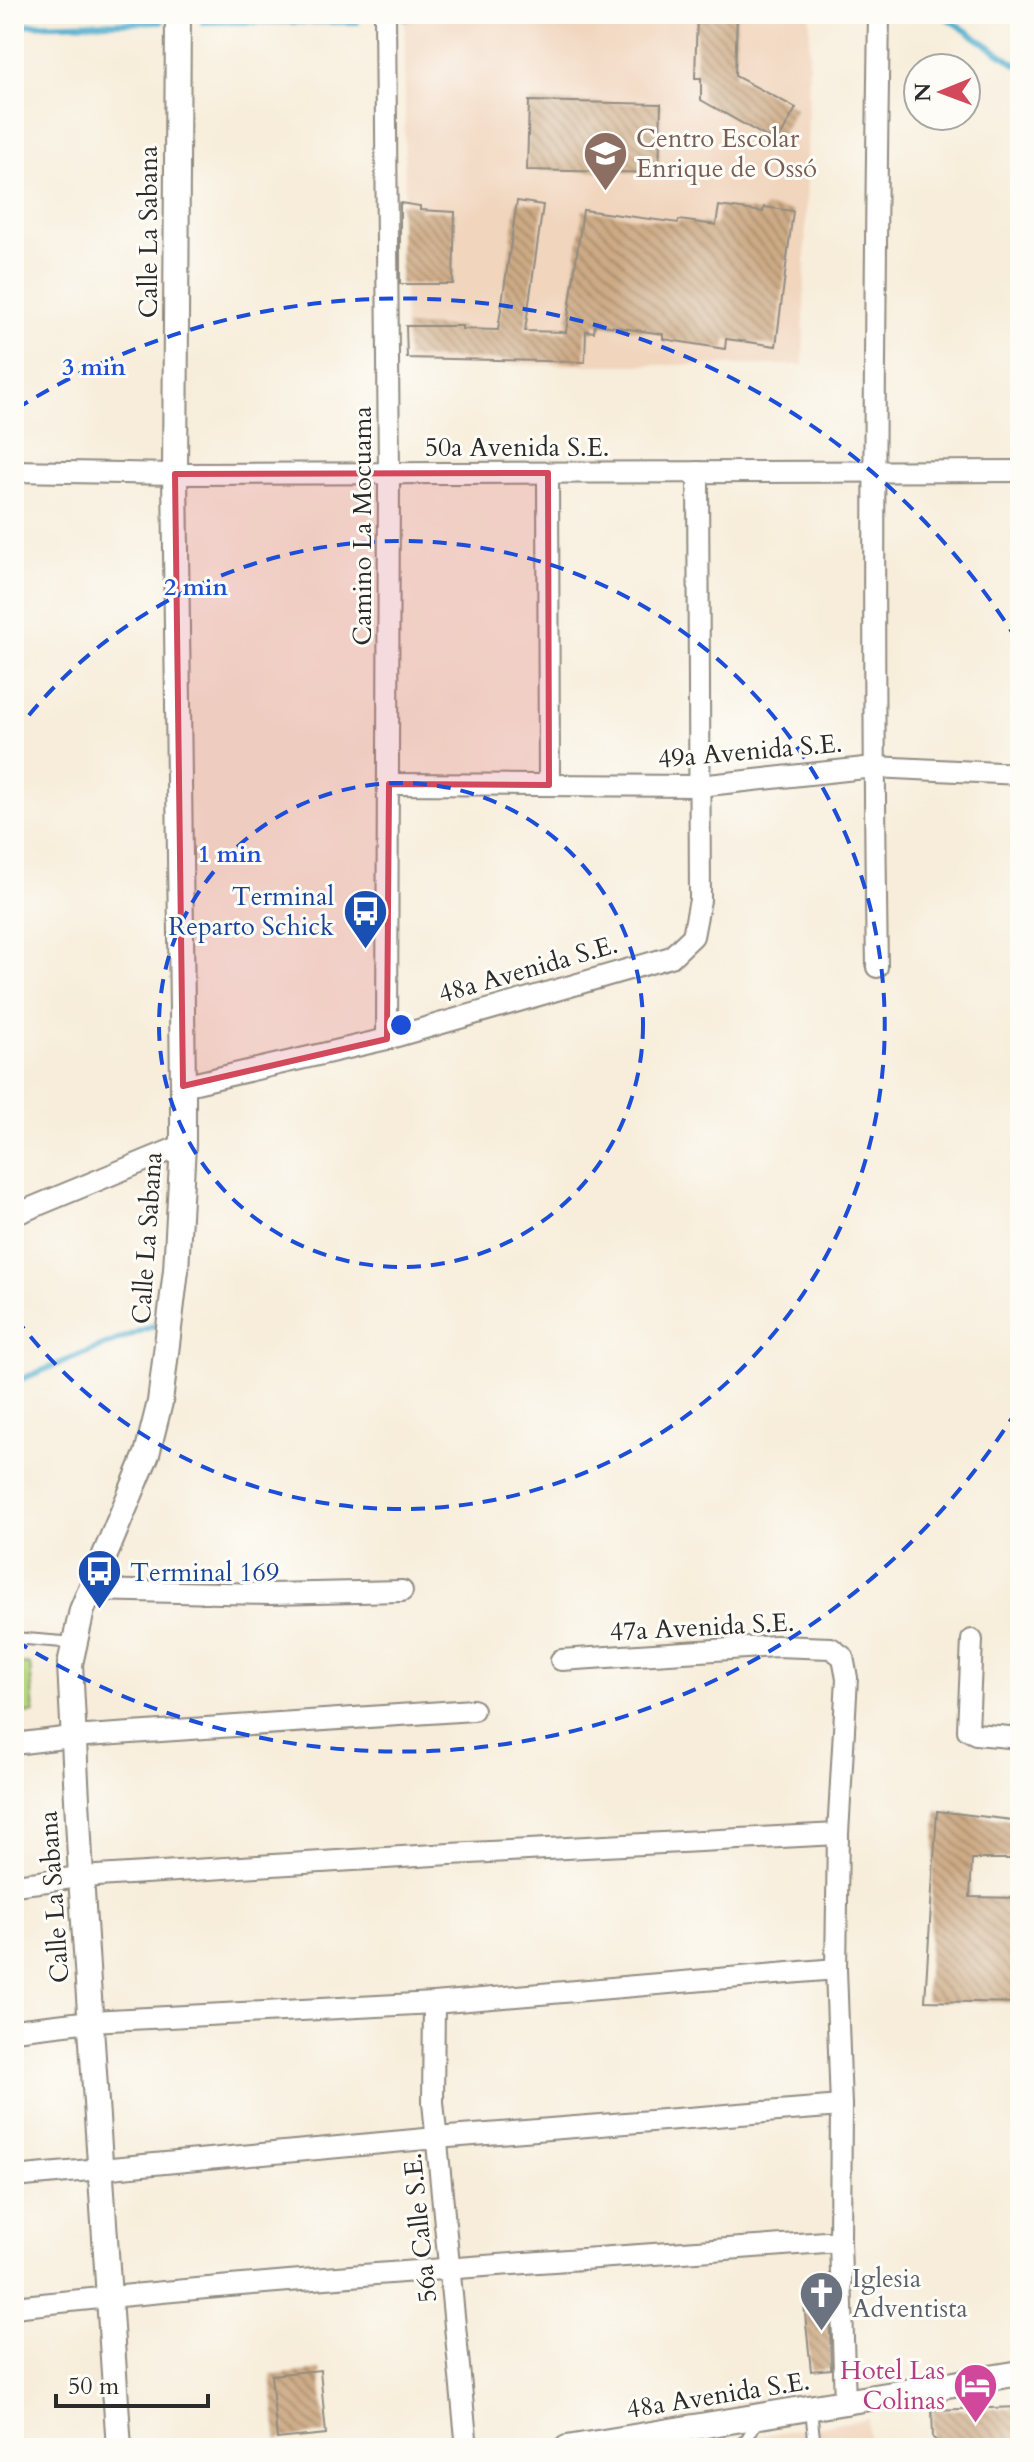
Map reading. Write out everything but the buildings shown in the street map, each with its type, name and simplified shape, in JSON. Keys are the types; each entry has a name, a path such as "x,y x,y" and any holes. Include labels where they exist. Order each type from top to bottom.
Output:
{"street":[{"name":"Calle La Sabana","path":"119,2448 72,1737 70,1664 82,1610 147,1454 160,1402 176,1270 183,1145 175,474 178,14"},
{"name":"Camino La Mocuama","path":"385,14 389,473 387,1039"},
{"path":"877,967 874,472 879,14"},
{"name":"50a Avenida S.E.","path":"14,471 175,474 1020,471"},
{"path":"698,472 699,786"},
{"path":"548,473 549,785"},
{"name":"49a Avenida S.E.","path":"389,784 699,786 874,767 1020,774"},
{"name":"48a Avenida S.E.","path":"183,1086 387,1039 671,957 693,936 700,900 699,786"},
{"path":"14,1215 183,1145"},
{"path":"90,1590 270,1594 402,1591"},
{"path":"972,1640 968,1730 976,1734 1020,1738"},
{"name":"47a Avenida S.E.","path":"561,1660 776,1646 831,1648 843,1657 847,1678 838,1834"},
{"path":"14,1744 72,1737 473,1710"},
{"path":"14,1885 81,1877 450,1854 838,1834 836,1969 845,2404"},
{"path":"14,2030 91,2021 434,2003 836,1969"},
{"name":"56a Calle S.E.","path":"434,2003 433,2102 467,2448"},
{"path":"14,2177 436,2138 841,2106"},
{"path":"14,2307 451,2269 840,2241"},
{"name":"48a Avenida S.E.","path":"567,2448 614,2445 1020,2373"}],"lane":[{"path":"14,1638 75,1643"},
{"path":"811,2409 815,2448"},
{"path":"734,2448 746,2440 760,2417"}],"highlighted area":[{"path":"548,473 549,785 389,784 387,1039 183,1086 175,474"}],"shaded area":[{"name":"Centro Escolar Enrique de Ossó","path":"424,14 810,14 803,365 404,365 405,19"},
{"path":"868,2419 869,2448 678,2448"}],"green space":[{"path":"30,1664 34,1713 14,1714 14,1665"}],"waterway":[{"path":"405,19 421,14"},
{"path":"941,14 1020,67"},
{"path":"14,25 161,22"},
{"path":"203,22 357,22"},
{"path":"14,1382 155,1325"}],"place":[{"name":"Centro Escolar Enrique de Ossó","path":"605,192"},
{"name":"Terminal Reparto Schick","path":"365,950"},
{"name":"Terminal 169","path":"99,1611"},
{"name":"Iglesia Adventista","path":"821,2332"},
{"name":"Hotel Las Colinas","path":"976,2424"}]}
